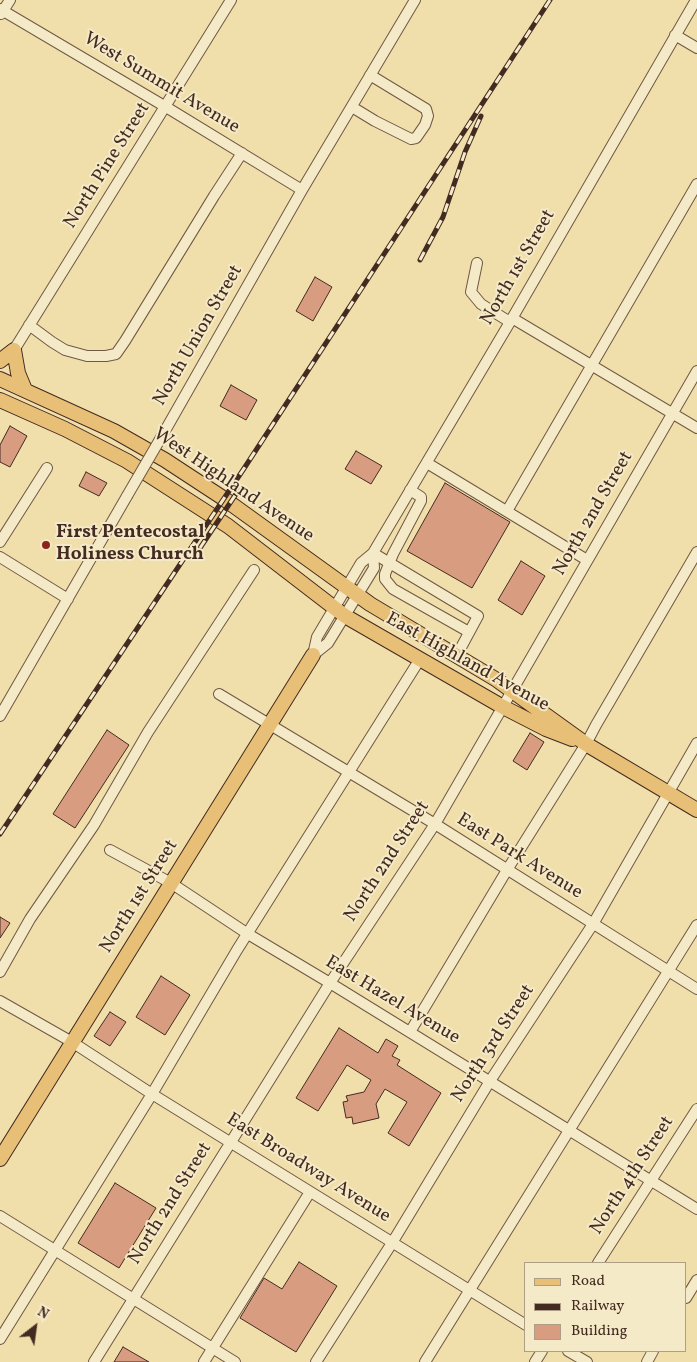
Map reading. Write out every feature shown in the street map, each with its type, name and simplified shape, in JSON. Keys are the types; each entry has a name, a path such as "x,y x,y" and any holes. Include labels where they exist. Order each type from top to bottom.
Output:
{"main road":[{"path":"0,361 14,350 18,373 25,390"},
{"name":"West Highland Avenue","path":"0,379 114,431 166,460 223,498 352,592"},
{"name":"West Highland Avenue","path":"2,403 99,446 166,485 236,532 340,612"},
{"name":"East Highland Avenue","path":"352,592 457,655 512,691 586,744 697,810"},
{"name":"East Highland Avenue","path":"340,612 503,707 546,729 586,744"},
{"name":"North 1st Street","path":"0,1159 313,656"}],"street":[{"path":"1,12 10,0"},
{"name":"North Pine Street","path":"14,350 231,0"},
{"name":"North Union Street","path":"0,716 302,190 415,0"},
{"name":"North 1st Street","path":"313,656 316,637 340,612 352,592 374,568 374,553 696,0"},
{"name":"West Summit Avenue","path":"1,12 166,107 302,190"},
{"path":"675,35 697,48"},
{"path":"352,107 411,139 416,138 425,125 428,116 426,109 370,75"},
{"path":"29,325 66,350 87,356 116,354 242,153"},
{"path":"507,511 697,184"},
{"path":"477,263 471,292 481,304 592,365 697,428"},
{"name":"North 2nd Street","path":"94,1362 330,983 435,824 697,371"},
{"path":"427,463 587,560"},
{"path":"0,542 47,468"},
{"path":"410,490 422,497 385,574 385,579 389,585 469,632"},
{"path":"410,1032 507,870 586,744 697,552"},
{"path":"374,553 478,616 457,655"},
{"path":"0,557 68,599"},
{"path":"0,972 30,919 94,825 148,732 254,570"},
{"path":"0,1339 56,1251 248,934 420,659"},
{"name":"East Park Avenue","path":"219,694 435,824 697,989"},
{"name":"North 3rd Street","path":"316,1362 392,1243 490,1082 593,924 697,743"},
{"name":"East Hazel Avenue","path":"110,850 171,883 248,934 697,1209"},
{"path":"425,1362 697,925"},
{"name":"East Broadway Avenue","path":"0,1000 72,1042 152,1094 524,1323"},
{"name":"North 4th Street","path":"599,1262 697,1108"},
{"path":"204,1362 310,1192"},
{"path":"0,1216 235,1362"},
{"path":"687,1296 697,1280"},
{"path":"570,1352 587,1362"}],"building":[{"path":"315,277 332,287 313,321 296,311"},
{"path":"231,385 257,400 246,420 220,406"},
{"path":"10,426 27,436 10,467 0,462 0,445"},
{"path":"356,451 382,466 371,484 345,469"},
{"path":"86,472 107,483 99,496 79,486"},
{"path":"445,483 510,522 472,588 407,551"},
{"path":"521,561 545,576 522,615 498,600"},
{"path":"107,730 129,745 75,828 53,814"},
{"path":"530,733 544,742 527,770 513,761"},
{"path":"0,917 10,923 0,938"},
{"path":"161,976 190,995 165,1035 136,1017"},
{"path":"110,1012 126,1022 110,1046 94,1036"},
{"path":"339,1028 378,1053 386,1039 398,1046 392,1056 400,1060 397,1065 441,1093 409,1146 388,1133 407,1102 385,1089 376,1104 379,1118 353,1124 352,1117 346,1118 343,1102 348,1101 346,1096 364,1092 371,1080 347,1065 318,1111 296,1098"},
{"path":"115,1183 156,1208 119,1268 78,1243"},
{"path":"299,1262 337,1286 296,1352 240,1318 264,1278 282,1289"},
{"path":"123,1347 149,1362 114,1362"}],"railway":[{"path":"0,834 243,470 550,0"},
{"path":"420,260 443,217 465,152 481,116"},
{"path":"200,548 240,488"}],"place":[{"name":"First Pentecostal Holiness Church","path":"46,545"}]}
